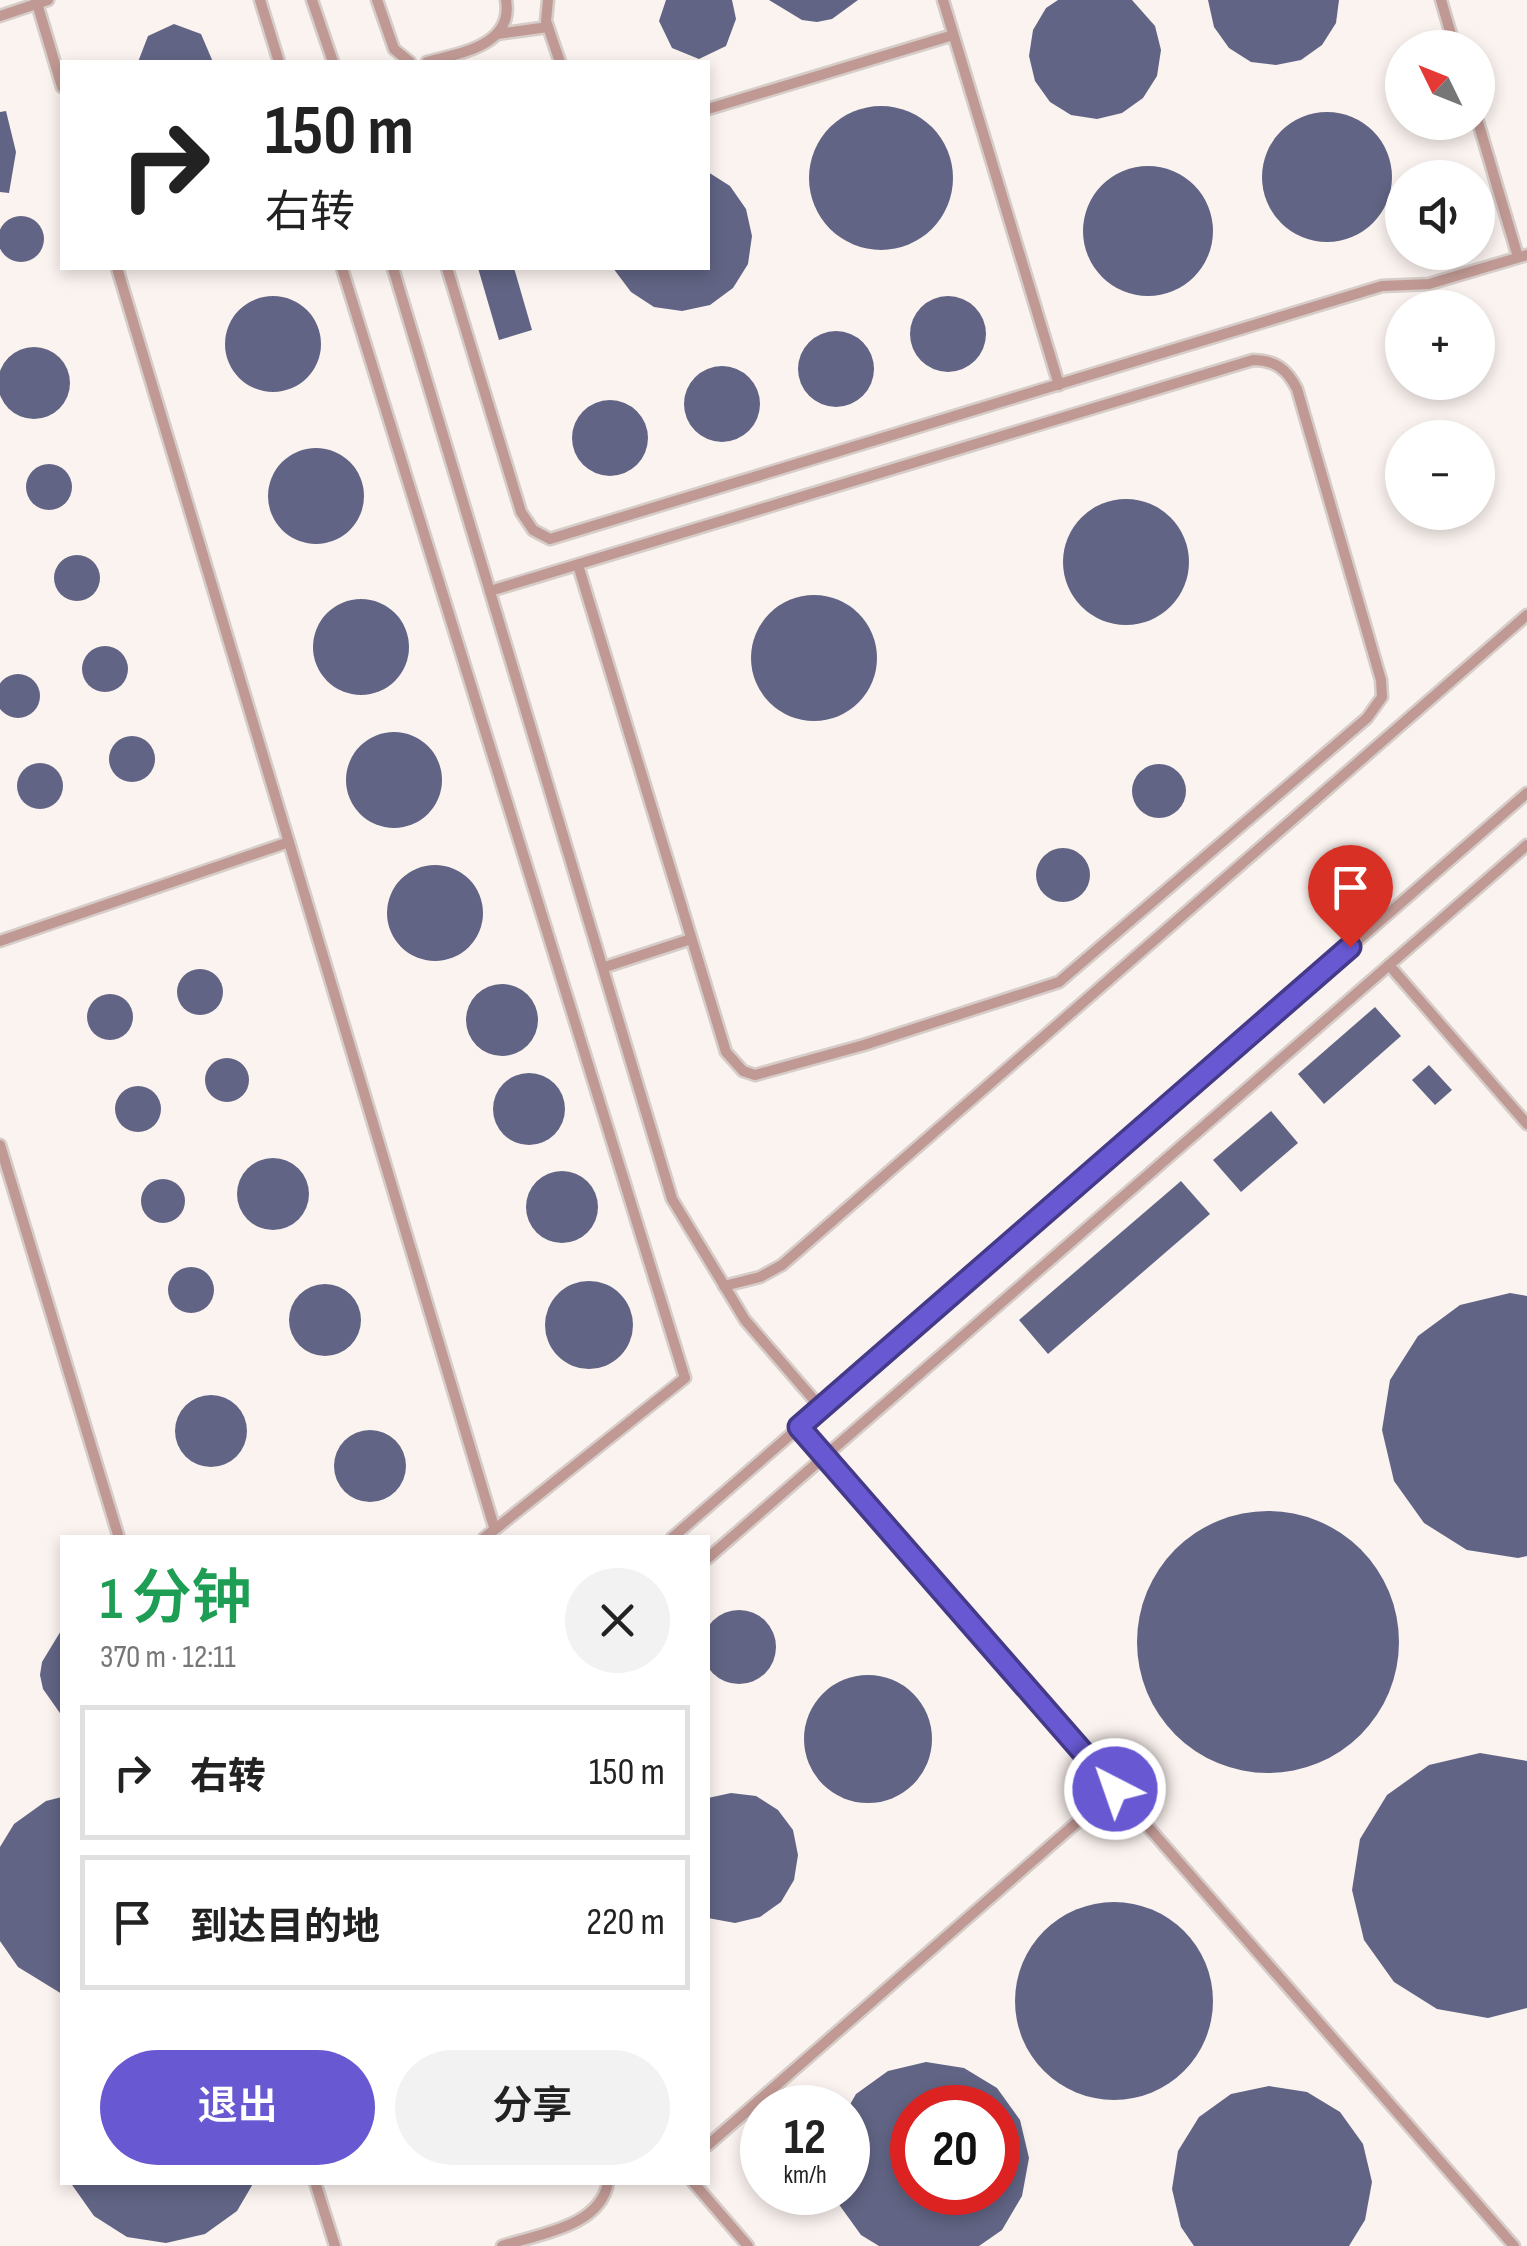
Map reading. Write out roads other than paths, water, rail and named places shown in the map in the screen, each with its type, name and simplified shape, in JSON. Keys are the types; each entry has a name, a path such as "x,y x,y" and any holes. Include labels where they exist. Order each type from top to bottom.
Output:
{"lane":[{"path":"260,0 278,60"},
{"path":"312,0 332,60"},
{"path":"377,0 394,49 407,60"},
{"path":"434,60 478,48 497,34 506,21 506,0"},
{"path":"548,0 548,27 559,60"},
{"path":"942,0 1059,385"},
{"path":"1441,0 1450,30"},
{"path":"0,16 41,1 60,79"},
{"path":"497,34 548,27"},
{"path":"710,108 953,35"},
{"path":"448,270 521,512 532,530 550,538 1382,286 1429,284 1522,256 1484,140"},
{"path":"118,270 494,1527"},
{"path":"343,270 684,1378 487,1535"},
{"path":"395,270 672,1199 745,1320 820,1408"},
{"path":"490,591 578,564 1253,360 1280,366 1297,388 1381,680 1382,697 1367,718 1072,973 1038,991 755,1075 743,1072 726,1052 578,564"},
{"path":"724,1286 760,1277 782,1265 1527,615"},
{"path":"675,1535 1527,794"},
{"path":"0,941 289,842"},
{"path":"710,1556 1527,845"},
{"path":"605,966 692,939"},
{"path":"1389,965 1527,1124"},
{"path":"0,1145 118,1535"},
{"path":"799,1427 1514,2246"},
{"path":"710,2143 1115,1789"},
{"path":"317,2185 335,2246"},
{"path":"502,2246 578,2221 602,2202 607,2185"},
{"path":"695,2185 748,2246"}]}
